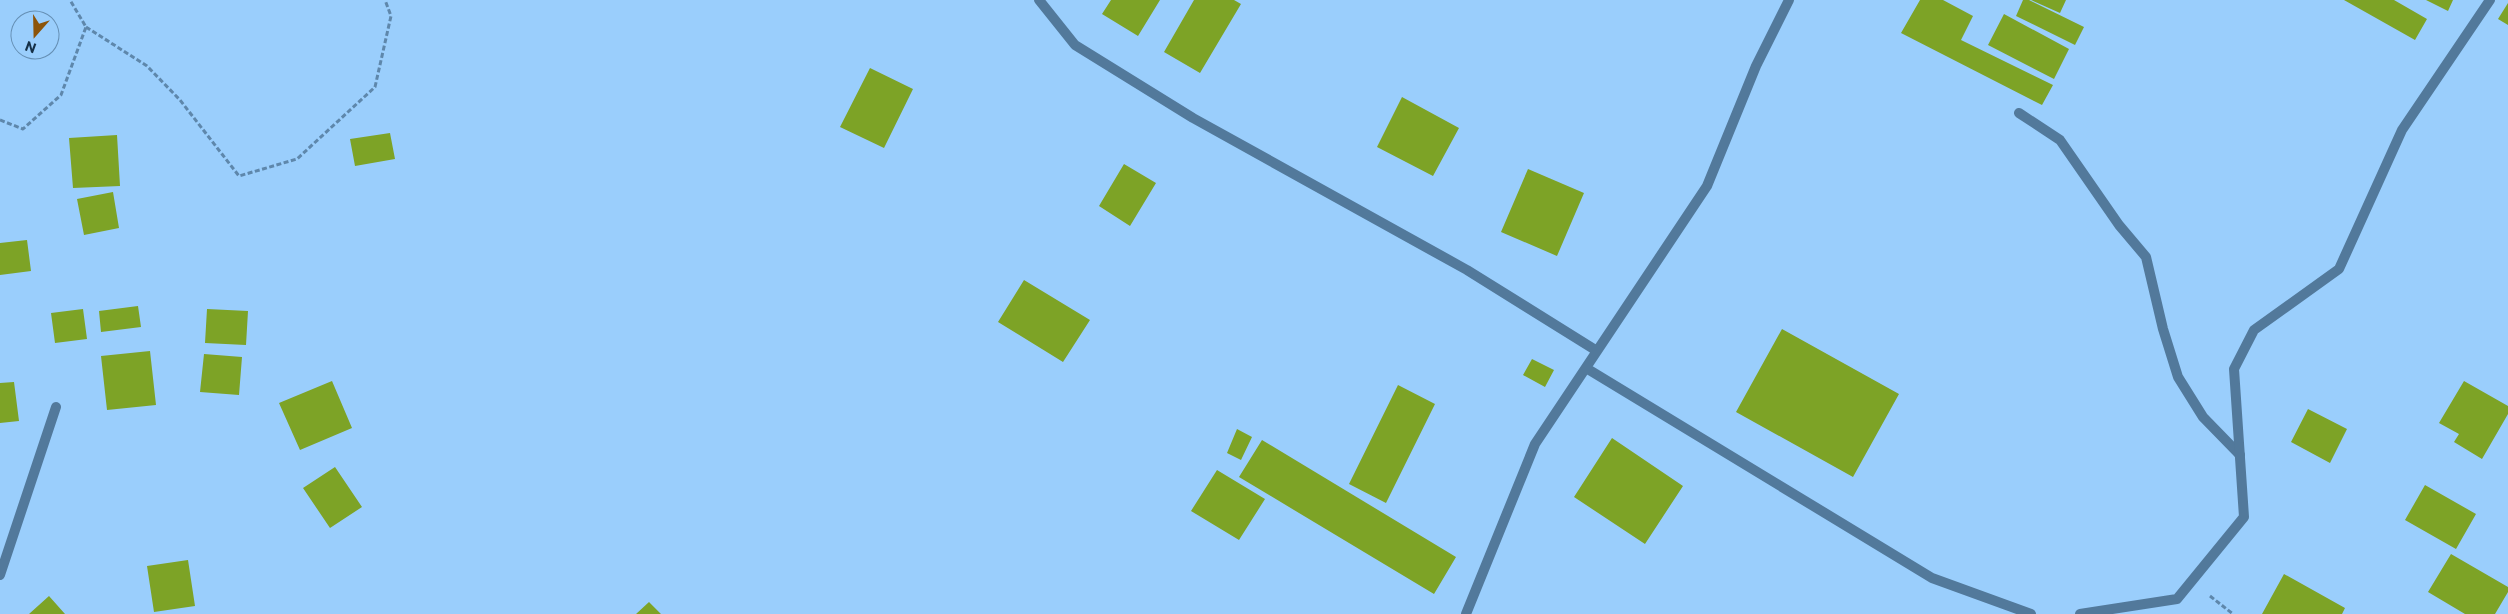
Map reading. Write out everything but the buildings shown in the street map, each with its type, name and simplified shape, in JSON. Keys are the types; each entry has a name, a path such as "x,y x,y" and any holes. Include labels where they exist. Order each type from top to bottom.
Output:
{"street":[{"path":"1039,0 1075,45 1193,118 1467,270 1597,351"},
{"path":"1466,614 1535,444 1707,186 1756,66 1789,0"},
{"path":"2080,614 2177,599 2244,517 2234,368 2254,330 2339,269 2402,130 2490,0"},
{"path":"2020,113 2060,140 2119,225 2146,256 2163,328 2178,377 2203,417 2240,455"},
{"path":"1586,368 1932,578 2031,614"},
{"path":"0,575 56,407"}],"path":[{"path":"70,0 86,27 147,66 180,100 239,176 297,159 375,87 391,16 385,0"},
{"path":"0,120 23,129 61,95 86,27"},
{"path":"2191,582 2233,614"}]}
